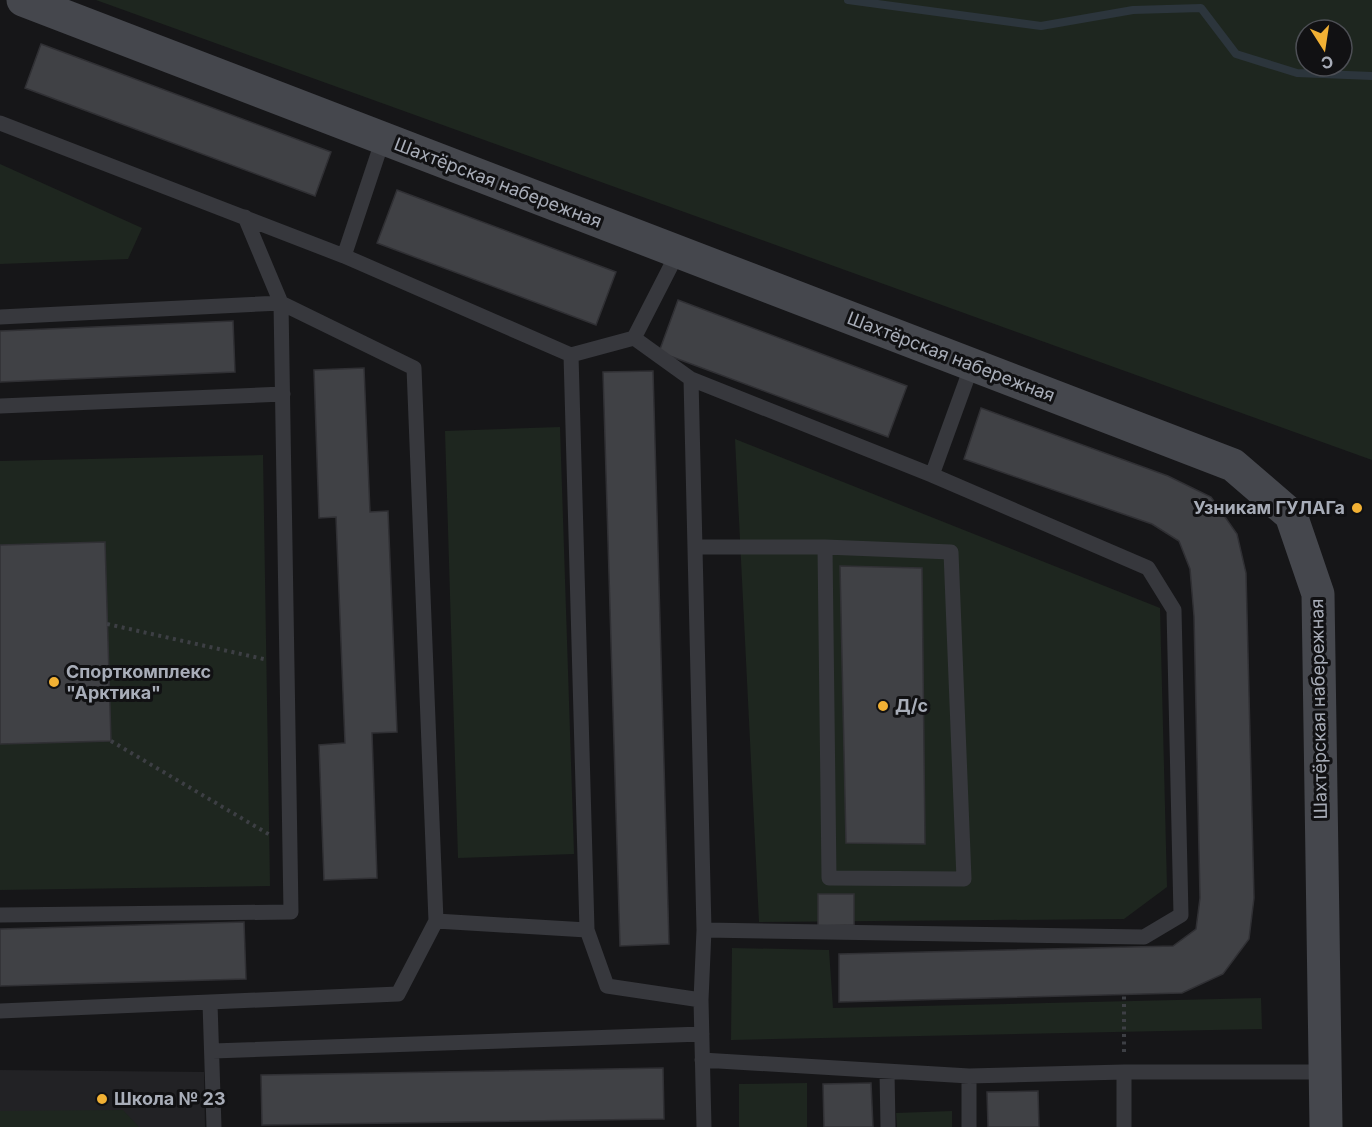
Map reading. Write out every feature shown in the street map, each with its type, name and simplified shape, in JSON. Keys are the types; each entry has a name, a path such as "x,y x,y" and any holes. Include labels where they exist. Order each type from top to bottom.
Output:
{"street":[{"name":"Шахтёрская набережная","path":"23,0 1233,465 1291,515 1318,594 1326,1127"}],"lane":[{"path":"0,123 344,256 571,355 634,338 678,252"},
{"path":"344,256 383,139"},
{"path":"0,915 291,912 281,303 245,217"},
{"path":"0,317 281,303 414,368 436,921 398,994 0,1011"},
{"path":"634,338 691,379 933,475 1148,567 1174,610 1181,915 1144,937 704,930"},
{"path":"571,355 587,930 607,986 701,1000"},
{"path":"933,475 972,364"},
{"path":"691,379 704,930 701,1000 704,1127"},
{"path":"0,406 283,394"},
{"path":"696,547 825,547 951,552 964,879 829,878 825,547"},
{"path":"436,921 587,930"},
{"path":"210,1003 214,1127"},
{"path":"213,1051 702,1034"},
{"path":"702,1060 969,1076 1124,1072 1325,1072"},
{"path":"887,1072 888,1127"},
{"path":"1124,1072 1124,1127"},
{"path":"969,1076 969,1127"}],"path":[{"path":"107,624 287,665"},
{"path":"111,741 290,848"},
{"path":"1124,996 1124,1072"}],"shaded area":[{"path":"96,0 1372,0 1372,460"},
{"path":"0,164 142,228 128,259 0,264"},
{"path":"560,427 574,854 458,858 445,431"},
{"path":"735,439 1160,608 1167,887 1124,919 759,922"},
{"path":"263,455 270,886 0,890 0,461"},
{"path":"732,948 829,950 833,1008 1261,998 1262,1029 731,1040"},
{"name":"Школа № 23","path":"0,1070 204,1072 205,1127 0,1127"},
{"path":"807,1083 807,1127 739,1127 739,1084"},
{"path":"123,1110 139,1127 0,1127 0,1111"},
{"path":"952,1111 952,1127 897,1127 896,1113"}],"building":[{"path":"41,44 331,152 315,196 25,88"},
{"path":"397,190 616,272 596,325 377,243"},
{"path":"678,300 907,386 888,437 659,352"},
{"path":"233,321 235,372 0,382 0,331"},
{"path":"364,368 370,512 388,511 397,732 372,733 377,878 324,880 319,745 345,743 336,517 319,518 314,370"},
{"path":"653,371 669,944 620,946 603,372"},
{"path":"981,408 1168,476 1211,497 1237,534 1246,573 1254,898 1249,939 1223,974 1182,993 839,1002 839,954 1173,946 1196,929 1200,898 1194,616 1190,569 1179,541 1152,524 964,459"},
{"name":"Спорткомплекс \"Арктика\"","path":"105,542 111,741 0,744 0,545"},
{"name":"Д/с","path":"840,566 922,568 925,844 846,843"},
{"path":"818,894 854,894 854,925 818,926"},
{"path":"244,922 246,979 0,986 0,929"},
{"path":"663,1068 664,1119 262,1125 261,1075"},
{"path":"871,1083 873,1127 824,1127 823,1084"},
{"path":"1038,1091 1039,1127 988,1127 987,1092"}],"waterway":[{"path":"848,0 1041,26 1133,10 1201,8 1236,54 1297,73 1372,76"}],"place":[{"name":"Узникам ГУЛАГа","path":"1357,508"},
{"name":"Спорткомплекс \"Арктика\"","path":"54,682"},
{"name":"Д/с","path":"883,706"},
{"name":"Школа № 23","path":"102,1099"}]}
